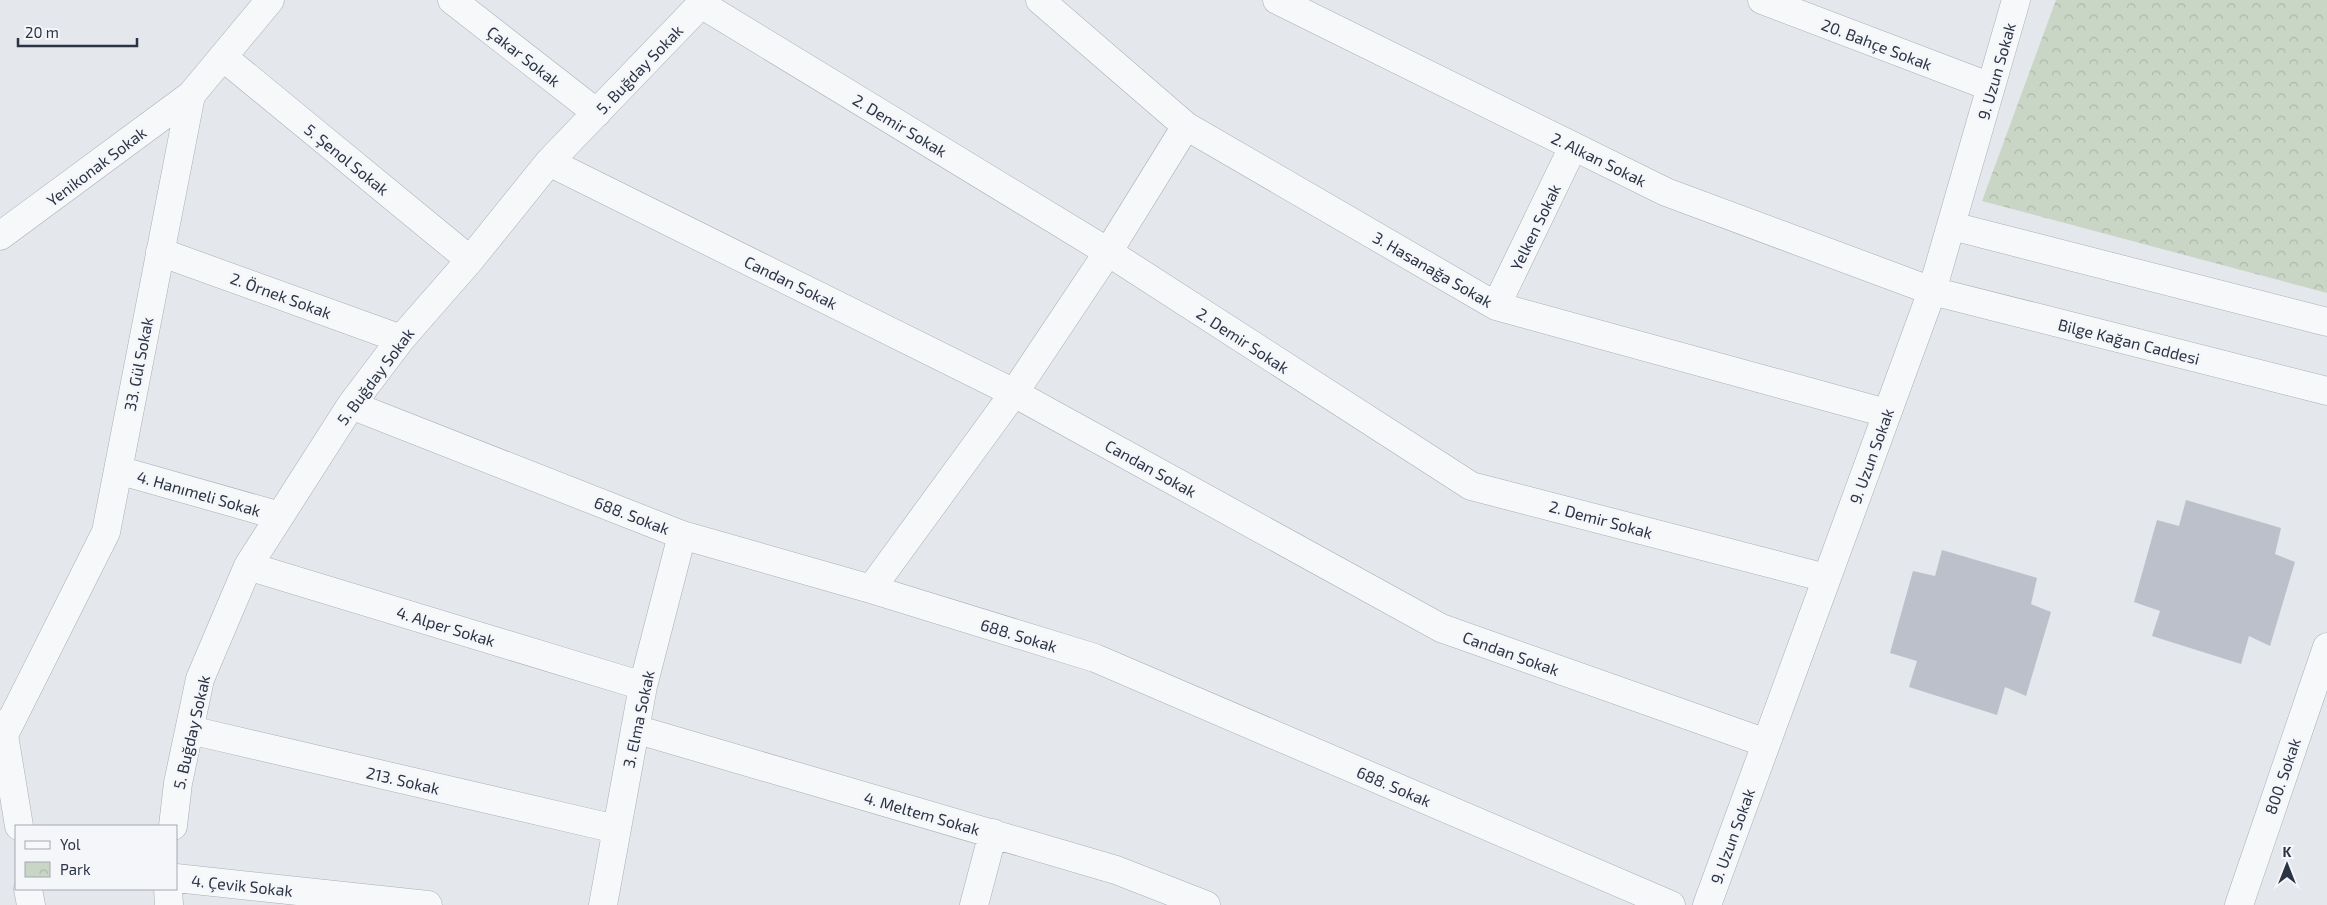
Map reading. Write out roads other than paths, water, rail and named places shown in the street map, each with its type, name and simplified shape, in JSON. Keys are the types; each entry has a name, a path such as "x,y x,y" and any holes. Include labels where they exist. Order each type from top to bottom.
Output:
{"street":[{"name":"33. Gül Sokak","path":"1,732 106,532 191,95 270,0"},
{"name":"Çakar Sokak","path":"452,0 597,113"},
{"name":"3. Hasanağa Sokak","path":"1040,0 1186,126 1496,306 1886,413"},
{"name":"2. Alkan Sokak","path":"1277,0 1666,192 1932,291"},
{"name":"20. Bahçe Sokak","path":"1762,0 1991,87"},
{"name":"9. Uzun Sokak","path":"1707,905 1932,291 2016,0"},
{"name":"5. Buğday Sokak","path":"173,825 178,783 200,679 248,566 351,405 401,339 470,260 549,162 703,2"},
{"name":"2. Demir Sokak","path":"703,2 1108,252 1471,486 1826,578"},
{"name":"5. Şenol Sokak","path":"223,57 470,260"},
{"name":"Yenikonak Sokak","path":"0,236 191,95"},
{"path":"871,589 1014,393 1108,252 1186,126"},
{"name":"Yelken Sokak","path":"1496,306 1574,147"},
{"name":"Candan Sokak","path":"549,162 1014,393 1441,628 1766,743"},
{"path":"1952,226 2327,322"},
{"name":"2. Örnek Sokak","path":"160,252 401,339"},
{"name":"Bilge Kağan Caddesi","path":"1932,291 2327,391"},
{"name":"688. Sokak","path":"351,405 682,535 871,589 1095,658 1671,905"},
{"name":"4. Hanımeli Sokak","path":"118,470 280,516"},
{"name":"3. Elma Sokak","path":"603,905 643,686 682,535"},
{"name":"4. Alper Sokak","path":"248,566 643,686"},
{"name":"800. Sokak","path":"2239,905 2327,647"},
{"name":"4. Meltem Sokak","path":"635,729 1116,870 1206,905"},
{"name":"213. Sokak","path":"190,730 616,829"},
{"path":"1,732 18,825"},
{"path":"974,905 992,833"},
{"name":"4. Çevik Sokak","path":"178,878 428,905"},
{"path":"28,890 31,905"},
{"path":"168,890 169,905"}]}
